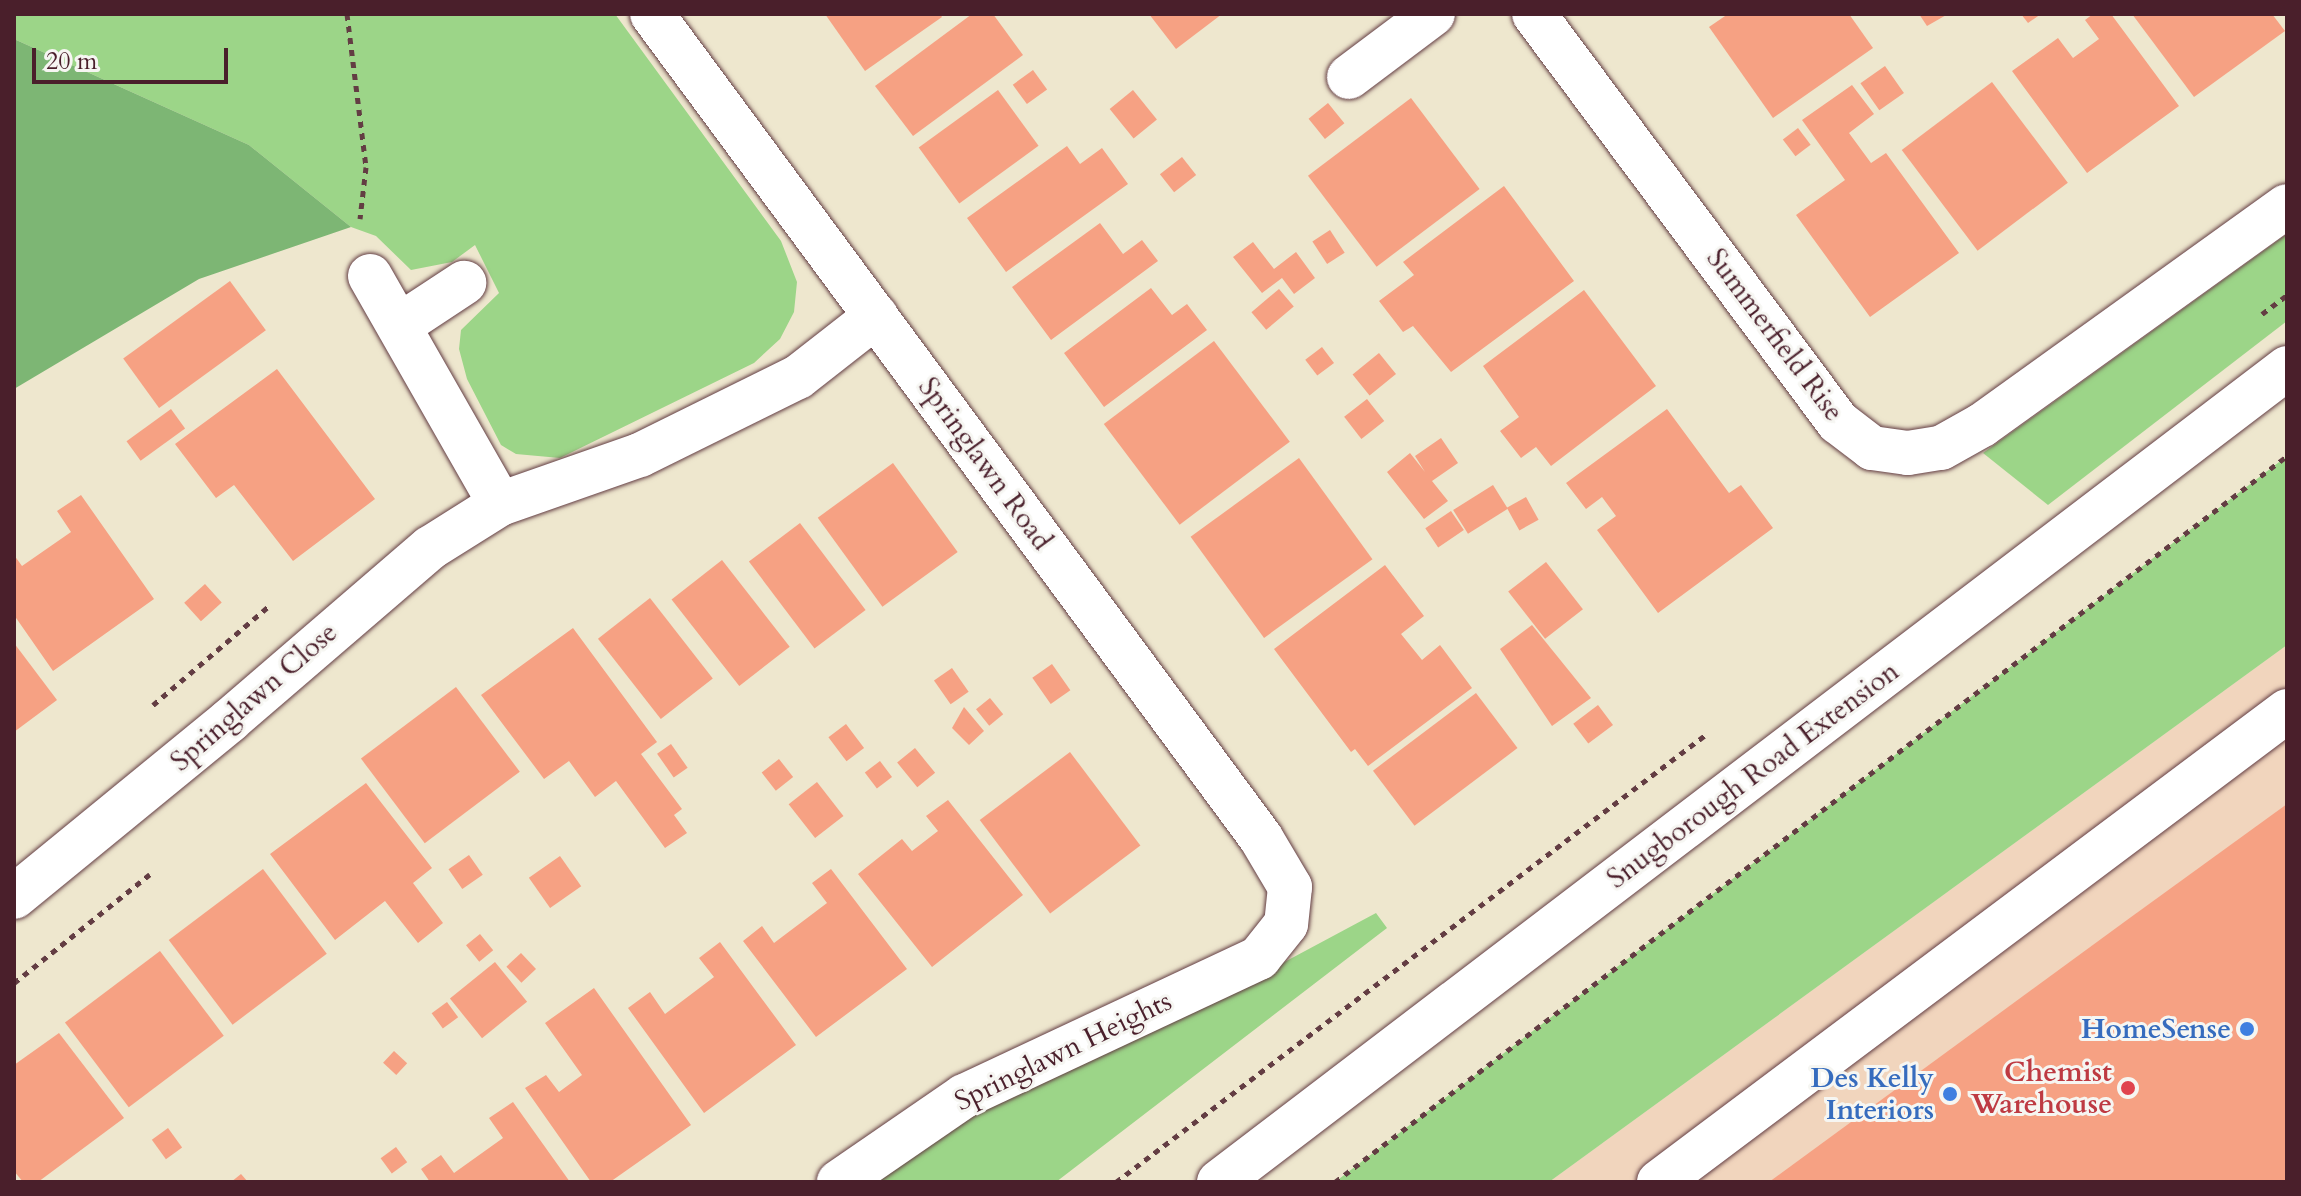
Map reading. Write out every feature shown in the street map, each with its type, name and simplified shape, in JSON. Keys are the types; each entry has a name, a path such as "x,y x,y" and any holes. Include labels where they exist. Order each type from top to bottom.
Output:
{"street":[{"name":"Springlawn Road","path":"652,14 1272,853 1290,887 1286,924"},
{"path":"1349,77 1433,14"},
{"name":"Summerfield Rise","path":"1534,14 1838,422 1872,448 1908,453 1941,448 1982,425 2287,206"},
{"path":"370,276 500,504"},
{"path":"400,325 464,283"},
{"name":"Springlawn Close","path":"14,897 230,720 430,548 500,504 640,455 798,377 876,316"},
{"name":"Snugborough Road Extension","path":"1219,1182 2287,368"},
{"path":"1659,1182 2287,711"},
{"name":"Springlawn Heights","path":"839,1182 964,1096 1259,958 1286,924"}],"path":[{"path":"347,14 366,167 360,225"},
{"path":"1335,1182 2287,456"},
{"path":"141,715 283,596"},
{"path":"14,983 150,874"}],"shaded area":[{"path":"2287,645 2287,1182 1549,1182"}],"green space":[{"path":"14,14 615,14 781,241 797,282 794,312 780,339 754,363 560,458 516,454 501,445 467,379 459,349 461,330 499,293 475,245 452,262 411,270 376,236 351,227 249,145 14,39"},
{"path":"14,39 249,145 351,227 199,279 14,389"},
{"path":"2287,234 2287,321 2048,505 1983,453"},
{"path":"2287,456 2287,645 1549,1182 1335,1182"},
{"path":"1376,913 1387,928 1056,1182 871,1182 968,1112 1247,982"}],"building":[{"path":"825,14 940,14 942,17 865,71"},
{"path":"972,14 993,14 1023,55 913,136 875,86"},
{"path":"1149,14 1222,14 1176,49"},
{"path":"1728,14 1849,14 1873,48 1773,118 1709,27"},
{"path":"1919,14 1948,14 1927,26"},
{"path":"2021,14 2041,14 2028,23"},
{"path":"2093,14 2111,14 2179,106 2087,173 2012,71 2058,38 2073,58 2099,39 2085,20"},
{"path":"2132,14 2272,14 2285,31 2194,97"},
{"path":"1885,66 1904,93 1879,110 1860,83"},
{"path":"1033,70 1047,89 1027,104 1013,85"},
{"path":"1992,82 2068,183 1978,251 1902,150"},
{"path":"1852,85 1874,114 1849,133 1871,163 1886,153 1959,253 1870,317 1796,215 1845,180 1802,120"},
{"path":"998,90 1039,146 959,203 919,148"},
{"path":"1133,90 1157,120 1134,138 1110,109"},
{"path":"1411,98 1480,189 1377,267 1308,176"},
{"path":"1328,103 1344,123 1325,139 1309,119"},
{"path":"1798,128 1811,145 1795,156 1783,139"},
{"path":"1067,146 1080,164 1102,148 1128,184 1006,272 967,218"},
{"path":"1182,157 1196,175 1174,192 1160,174"},
{"path":"1504,186 1574,281 1451,372 1413,326 1403,332 1379,301 1414,275 1403,262"},
{"path":"1100,223 1123,254 1142,240 1158,261 1051,340 1012,287"},
{"path":"1330,230 1345,253 1327,264 1312,241"},
{"path":"1253,242 1274,269 1296,252 1315,278 1294,294 1282,278 1262,293 1233,257"},
{"path":"230,281 266,330 159,408 123,359"},
{"path":"1151,288 1172,315 1187,304 1207,330 1104,407 1064,353"},
{"path":"1279,289 1294,307 1266,330 1251,312"},
{"path":"1584,290 1656,386 1551,466 1536,447 1521,458 1500,431 1519,417 1483,366"},
{"path":"1214,341 1290,442 1180,525 1104,424"},
{"path":"1322,347 1334,363 1317,376 1305,360"},
{"path":"1379,353 1396,374 1370,395 1353,374"},
{"path":"277,369 375,499 293,561 234,485 216,498 175,444"},
{"path":"1367,399 1384,421 1361,439 1344,417"},
{"path":"171,409 185,428 141,461 127,441"},
{"path":"1667,409 1729,493 1741,485 1773,528 1658,613 1597,530 1616,516 1602,497 1586,509 1566,483"},
{"path":"1441,438 1458,463 1432,481 1448,501 1424,519 1387,472 1410,453 1425,472 1415,456"},
{"path":"1299,458 1372,559 1264,638 1191,537"},
{"path":"893,463 958,552 882,607 818,518"},
{"path":"1493,485 1508,509 1468,534 1453,510"},
{"path":"81,495 154,599 53,671 14,615 14,555 22,566 71,532 57,511"},
{"path":"1526,497 1539,520 1519,530 1507,508"},
{"path":"1451,511 1464,530 1438,547 1425,528"},
{"path":"800,523 866,610 814,649 749,562"},
{"path":"722,560 790,647 739,686 672,599"},
{"path":"1546,562 1583,609 1545,639 1508,592"},
{"path":"1385,565 1424,616 1401,634 1422,660 1440,645 1472,688 1368,766 1355,749 1351,752 1274,649"},
{"path":"205,584 222,603 201,621 184,603"},
{"path":"650,598 713,678 661,719 598,639"},
{"path":"1532,625 1591,698 1552,726 1500,649"},
{"path":"573,628 657,742 641,754 682,809 674,815 687,833 665,848 616,781 595,797 569,761 544,779 481,695"},
{"path":"14,643 57,700 14,732"},
{"path":"1052,664 1070,690 1051,704 1032,678"},
{"path":"952,668 969,692 951,704 934,681"},
{"path":"456,687 520,772 425,843 361,759"},
{"path":"1476,693 1518,748 1415,826 1373,771"},
{"path":"990,698 1003,714 989,726 976,709"},
{"path":"1598,705 1613,725 1588,744 1573,724"},
{"path":"964,707 984,731 969,745 952,728"},
{"path":"846,724 864,748 846,761 828,737"},
{"path":"671,744 688,768 674,778 657,754"},
{"path":"915,748 935,773 917,787 897,762"},
{"path":"1070,752 1140,845 1050,913 980,820"},
{"path":"779,759 793,777 776,791 762,773"},
{"path":"880,761 892,777 877,788 865,772"},
{"path":"817,782 843,816 815,838 789,804"},
{"path":"366,783 432,868 413,883 443,923 418,943 385,901 335,940 270,854"},
{"path":"948,800 1023,895 932,967 858,874 902,839 912,851 938,831 926,816"},
{"path":"2287,804 2287,1182 1769,1182 2127,920"},
{"path":"469,855 483,875 462,889 449,869"},
{"path":"560,856 581,886 550,908 529,878"},
{"path":"263,869 327,954 233,1025 169,940"},
{"path":"831,869 907,969 816,1037 743,941 762,926 774,943 827,903 812,883"},
{"path":"480,934 493,950 479,962 466,945"},
{"path":"720,942 796,1045 704,1113 628,1008 650,992 665,1014 714,977 699,958"},
{"path":"160,951 224,1036 129,1107 65,1023"},
{"path":"521,953 536,969 521,983 506,967"},
{"path":"495,962 527,1002 482,1038 450,999"},
{"path":"594,988 691,1125 610,1182 591,1182 525,1088 546,1075 559,1092 582,1075 545,1023"},
{"path":"447,1002 458,1017 443,1029 432,1013"},
{"path":"59,1033 124,1118 38,1182 23,1182 14,1171 14,1065"},
{"path":"394,1051 407,1063 396,1075 383,1063"},
{"path":"513,1102 570,1182 430,1182 421,1169 441,1155 454,1173 503,1138 489,1118"},
{"path":"168,1128 182,1147 166,1159 152,1140"},
{"path":"396,1147 407,1162 392,1174 381,1158"},
{"path":"241,1174 248,1182 231,1182"}],"place":[{"name":"HomeSense","path":"2247,1029"},
{"name":"Chemist Warehouse","path":"2128,1088"},
{"name":"Des Kelly Interiors","path":"1950,1094"}]}
